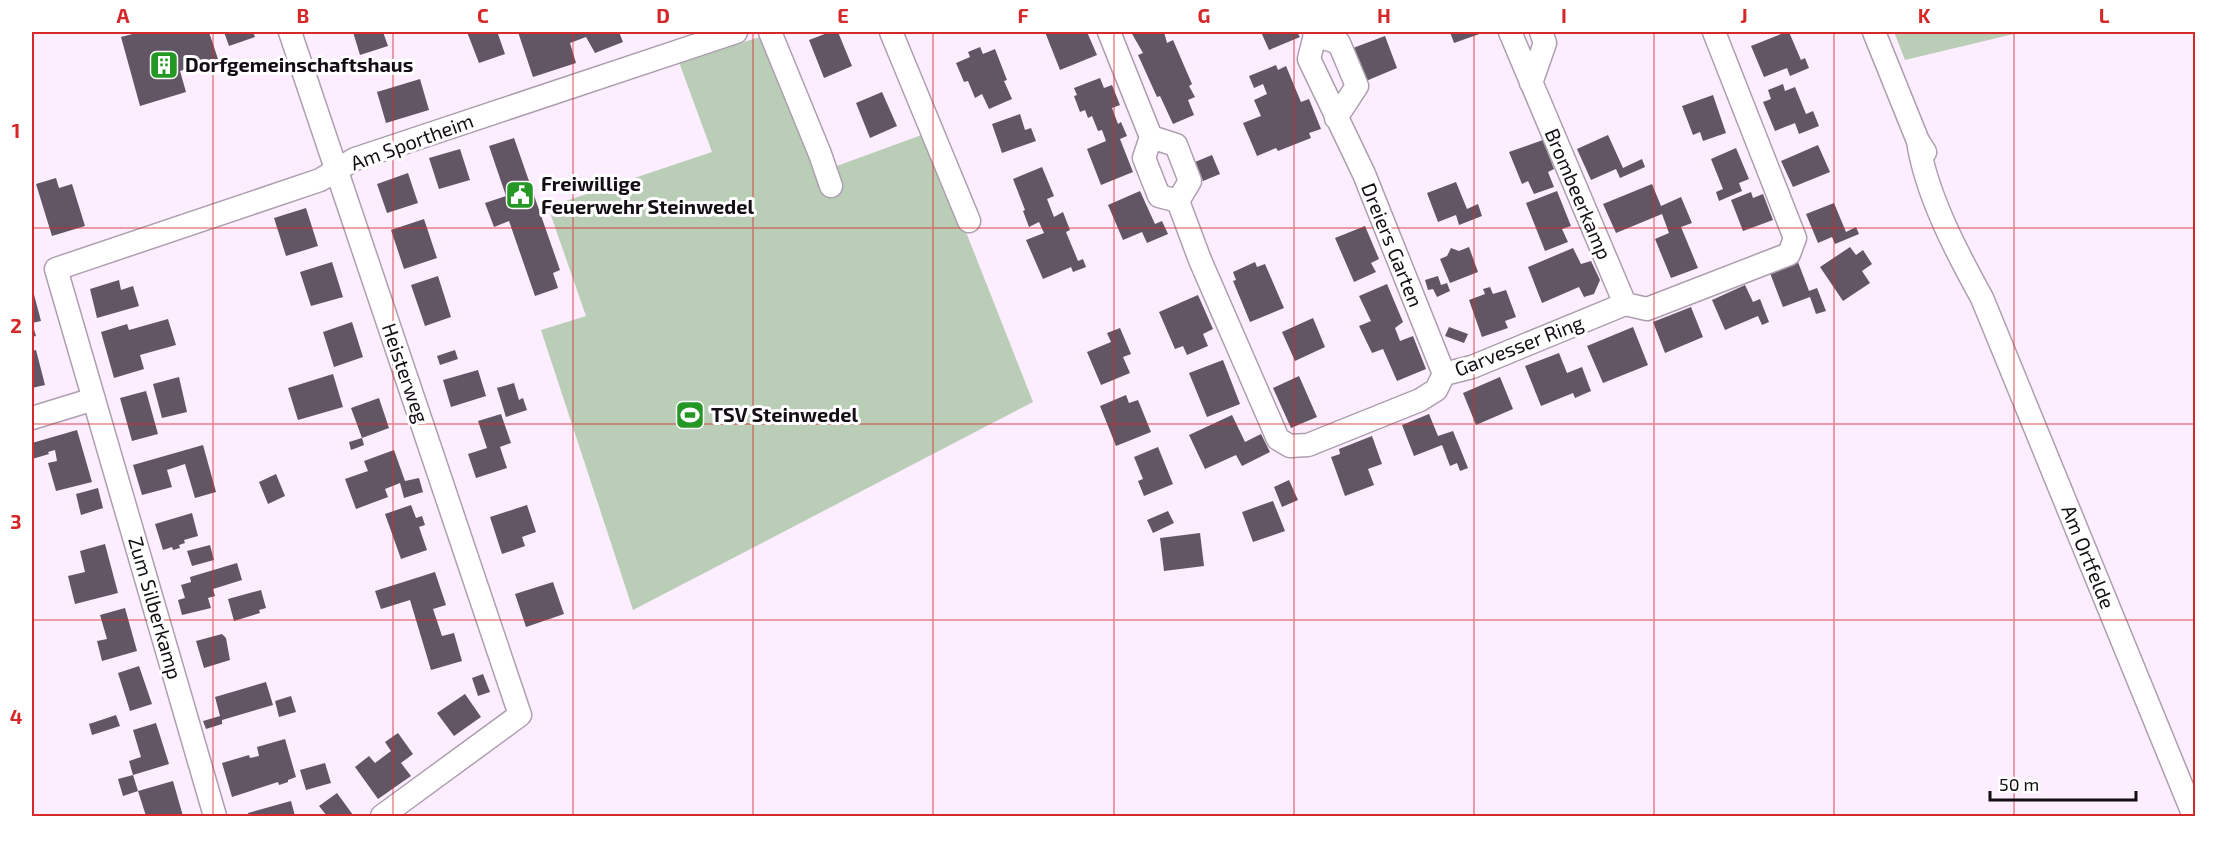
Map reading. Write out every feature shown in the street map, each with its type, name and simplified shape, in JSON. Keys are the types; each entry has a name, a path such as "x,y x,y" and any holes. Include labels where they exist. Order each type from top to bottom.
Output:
{"street":[{"name":"Heisterweg","path":"290,32 520,715 382,816"},
{"name":"Am Sportheim","path":"57,268 320,180 355,159 736,32"},
{"path":"770,32 831,186"},
{"path":"891,32 969,221"},
{"path":"1109,32 1151,137 1144,158 1151,177 1159,196 1178,201 1190,181 1176,145 1151,137"},
{"name":"Brombeerkamp","path":"1510,32 1625,304"},
{"path":"1531,83 1545,43 1541,32"},
{"name":"Garvesser Ring","path":"1178,201 1234,341 1278,439 1290,446 1308,445 1420,400 1436,390 1444,374 1472,367 1625,304 1647,309 1789,254 1795,238 1714,32"},
{"name":"Am Ortfelde","path":"1874,32 1918,141 1921,161 1955,249 1982,298 2194,816"},
{"name":"Dreiers Garten","path":"1336,118 1358,86 1339,43 1315,33 1309,58 1336,118 1364,174 1444,374"},
{"name":"Zum Silberkamp","path":"57,268 215,816"},
{"path":"32,417 94,399"}],"green space":[{"path":"1894,32 2022,32 1905,60"},
{"path":"760,37 815,174 927,133 1033,402 633,610 541,330 586,316 548,207 712,152 679,62"}],"building":[{"name":"Dorfgemeinschaftshaus","path":"140,32 209,32 218,59 180,71 186,92 140,106 121,37"},
{"path":"224,32 253,32 255,37 229,46"},
{"path":"353,32 383,32 388,46 360,55"},
{"path":"467,32 505,32 498,34 505,54 479,63"},
{"path":"518,32 619,32 623,42 595,53 586,37 570,43 576,63 533,77"},
{"path":"830,32 838,32 852,66 824,78 809,40"},
{"path":"1045,32 1087,32 1097,55 1060,70"},
{"path":"1131,32 1164,32 1167,43 1173,40 1192,84 1189,86 1195,97 1188,100 1194,115 1173,124 1160,96 1157,97 1138,55 1143,53"},
{"path":"1261,32 1297,32 1300,37 1269,50"},
{"path":"1450,32 1485,32 1454,43"},
{"path":"1789,32 1801,60 1805,58 1809,68 1790,76 1787,68 1764,77 1751,46"},
{"path":"1385,36 1397,68 1366,81 1353,48"},
{"path":"980,47 983,54 995,49 1012,99 989,109 982,94 975,98 968,81 964,82 956,63 970,57 968,52"},
{"path":"1276,65 1278,70 1286,66 1301,102 1309,99 1321,129 1309,133 1311,138 1278,151 1276,148 1257,156 1243,123 1261,116 1254,100 1267,94 1263,84 1254,88 1249,76"},
{"path":"1100,78 1104,88 1112,85 1120,105 1112,108 1118,124 1121,122 1127,136 1120,139 1133,172 1101,185 1087,149 1106,141 1102,130 1098,131 1092,116 1088,118 1085,110 1080,112 1074,96 1077,95 1074,88"},
{"path":"420,79 429,110 386,123 377,92"},
{"path":"1783,84 1785,91 1795,87 1806,114 1813,111 1819,126 1799,134 1795,123 1775,131 1763,102 1771,99 1768,90"},
{"path":"882,92 897,126 870,138 856,103"},
{"path":"1713,95 1726,133 1703,141 1700,132 1693,135 1682,106"},
{"path":"1020,114 1025,130 1031,128 1036,141 1002,153 992,124"},
{"path":"1608,135 1623,168 1642,159 1645,167 1620,178 1616,169 1591,180 1577,149"},
{"path":"514,138 560,270 553,273 558,288 535,296 509,221 494,227 485,203 506,196 489,146"},
{"path":"1543,140 1554,169 1548,172 1554,187 1534,194 1528,181 1522,184 1509,152"},
{"path":"1818,145 1830,172 1793,187 1781,161"},
{"path":"1736,148 1749,179 1739,183 1742,191 1719,201 1716,192 1723,189 1711,159"},
{"path":"460,149 470,180 439,189 429,158"},
{"path":"1212,155 1220,174 1203,181 1195,162"},
{"path":"1042,167 1054,196 1047,199 1054,217 1063,212 1070,230 1066,232 1078,261 1083,259 1086,267 1073,272 1071,267 1043,279 1026,240 1044,233 1039,222 1029,227 1013,179"},
{"path":"408,173 418,203 387,213 377,184"},
{"path":"56,178 59,188 72,184 85,226 52,236 36,184"},
{"path":"1456,182 1467,209 1478,204 1482,216 1459,225 1456,215 1438,222 1427,193"},
{"path":"1652,184 1661,206 1681,197 1692,223 1681,227 1698,268 1671,278 1655,239 1669,233 1662,214 1616,233 1603,204"},
{"path":"1140,191 1155,224 1162,221 1168,234 1147,243 1142,232 1123,240 1108,205"},
{"path":"1557,191 1571,226 1562,229 1568,242 1545,251 1526,203"},
{"path":"1751,192 1753,198 1763,194 1773,220 1743,231 1731,200"},
{"path":"1834,203 1846,232 1856,227 1859,234 1835,244 1832,237 1818,243 1806,214"},
{"path":"306,208 318,246 286,256 274,218"},
{"path":"424,219 437,258 404,269 391,230"},
{"path":"1365,226 1379,259 1371,263 1376,272 1354,282 1335,238"},
{"path":"1469,247 1478,272 1450,283 1440,259 1447,256 1451,248 1459,251"},
{"path":"1850,247 1856,255 1863,250 1872,264 1862,271 1870,283 1843,301 1820,267"},
{"path":"1573,248 1581,264 1591,261 1600,280 1594,294 1584,297 1579,287 1542,303 1528,267"},
{"path":"332,262 343,297 311,306 300,272"},
{"path":"1255,262 1257,267 1265,264 1284,308 1250,322 1233,281 1236,280 1233,272"},
{"path":"1798,262 1809,291 1817,288 1826,311 1816,314 1810,297 1783,307 1770,273"},
{"path":"438,276 451,317 425,326 411,285"},
{"path":"1438,276 1441,285 1447,283 1450,291 1437,297 1433,289 1428,290 1425,280"},
{"path":"119,280 121,290 133,286 139,306 97,318 90,289"},
{"path":"1387,284 1403,322 1395,328 1400,341 1413,336 1426,369 1397,381 1383,349 1372,353 1359,326 1371,321 1359,296"},
{"path":"1745,285 1753,302 1760,299 1769,322 1762,325 1758,316 1725,330 1712,300"},
{"path":"32,287 41,321 32,323"},
{"path":"1490,287 1493,294 1506,290 1516,317 1505,321 1508,328 1482,337 1469,300 1485,294 1483,289"},
{"path":"1198,295 1213,329 1203,334 1208,346 1187,355 1183,346 1175,349 1159,312"},
{"path":"1691,307 1703,337 1665,353 1653,322"},
{"path":"1313,318 1325,347 1295,361 1282,332"},
{"path":"168,319 176,345 140,355 144,369 114,378 101,332 127,324 129,330"},
{"path":"352,322 363,357 334,367 323,332"},
{"path":"32,323 36,336 32,337"},
{"path":"1449,327 1468,334 1464,343 1445,336"},
{"path":"1633,327 1648,365 1603,383 1587,346"},
{"path":"1120,328 1131,354 1123,357 1130,373 1101,385 1087,352 1111,342 1107,333"},
{"path":"36,350 45,385 32,388 32,351"},
{"path":"455,350 458,359 440,365 437,356"},
{"path":"1559,353 1567,373 1582,367 1591,391 1575,398 1573,393 1541,406 1525,366"},
{"path":"1223,360 1240,404 1207,417 1189,373"},
{"path":"478,370 486,396 451,407 443,380"},
{"path":"333,374 343,407 298,420 288,388"},
{"path":"1299,376 1317,417 1291,428 1273,388"},
{"path":"179,377 187,412 162,418 153,384"},
{"path":"1500,377 1513,409 1476,425 1463,393"},
{"path":"514,383 519,400 523,398 527,410 506,417 497,388"},
{"path":"146,391 158,434 132,441 120,398"},
{"path":"1126,395 1129,403 1138,400 1151,432 1116,446 1100,406"},
{"path":"379,398 389,428 362,438 351,408"},
{"path":"501,414 511,443 500,447 507,468 476,478 468,454 487,448 478,421"},
{"path":"1429,414 1438,436 1453,431 1468,468 1460,471 1457,463 1450,466 1442,445 1414,456 1402,425"},
{"path":"1232,415 1245,442 1261,434 1270,452 1242,466 1236,455 1205,469 1189,435"},
{"path":"77,430 92,482 56,491 48,463 57,461 55,450 32,459 32,443"},
{"path":"1372,436 1382,464 1368,469 1374,485 1345,496 1331,457 1340,454 1339,449"},
{"path":"362,438 364,445 351,450 349,442"},
{"path":"203,445 216,492 195,498 185,464 167,470 172,487 142,495 133,465"},
{"path":"1158,447 1173,484 1144,496 1138,481 1143,479 1134,457"},
{"path":"394,450 405,481 419,478 423,492 404,498 400,483 385,489 388,497 356,509 345,479 368,471 364,461"},
{"path":"276,474 285,496 268,504 259,482"},
{"path":"1289,480 1298,500 1282,507 1274,487"},
{"path":"98,488 103,508 81,515 76,494"},
{"path":"1273,501 1285,531 1253,542 1242,512"},
{"path":"411,505 416,518 422,516 425,525 419,527 427,550 401,559 385,514"},
{"path":"527,505 536,532 522,537 525,546 502,554 490,517"},
{"path":"1168,511 1174,523 1153,533 1147,520"},
{"path":"192,513 198,536 184,540 185,543 179,545 180,548 173,550 172,547 163,550 155,524"},
{"path":"1200,533 1204,566 1164,571 1160,538"},
{"path":"105,544 118,593 75,604 68,576 85,572 80,551"},
{"path":"210,545 214,560 192,566 187,551"},
{"path":"237,563 242,580 213,589 215,596 208,598 211,608 182,615 178,600 185,598 181,585 191,582 190,577"},
{"path":"435,572 446,605 433,609 442,636 454,633 462,661 431,670 410,600 381,609 375,591"},
{"path":"553,582 564,614 526,627 515,594"},
{"path":"261,590 266,608 259,610 260,613 234,621 228,599"},
{"path":"125,608 137,651 102,661 97,641 107,639 100,615"},
{"path":"222,634 226,638 230,660 204,668 196,641"},
{"path":"139,666 152,704 130,711 118,673"},
{"path":"483,674 490,692 478,696 472,678"},
{"path":"266,682 273,705 222,720 222,724 206,729 203,721 220,716 215,697"},
{"path":"465,694 481,717 454,736 437,713"},
{"path":"291,696 296,712 279,717 275,701"},
{"path":"116,715 120,726 92,735 89,724"},
{"path":"156,723 169,764 133,775 129,761 141,757 133,730"},
{"path":"398,733 413,754 401,763 411,776 378,799 355,767 369,756 375,763 391,751 385,742"},
{"path":"285,739 296,777 279,785 278,782 232,797 222,763 249,755 250,758 259,756 257,747"},
{"path":"325,763 331,783 306,790 300,770"},
{"path":"133,775 138,791 123,796 118,779"},
{"path":"173,781 183,816 146,816 138,791"},
{"path":"337,793 352,816 327,816 319,806"},
{"path":"291,801 295,816 249,816 248,813"}],"place":[{"name":"Dorfgemeinschaftshaus","path":"164,65"},
{"name":"Freiwillige Feuerwehr Steinwedel","path":"520,195"},
{"name":"TSV Steinwedel","path":"690,415"}]}
